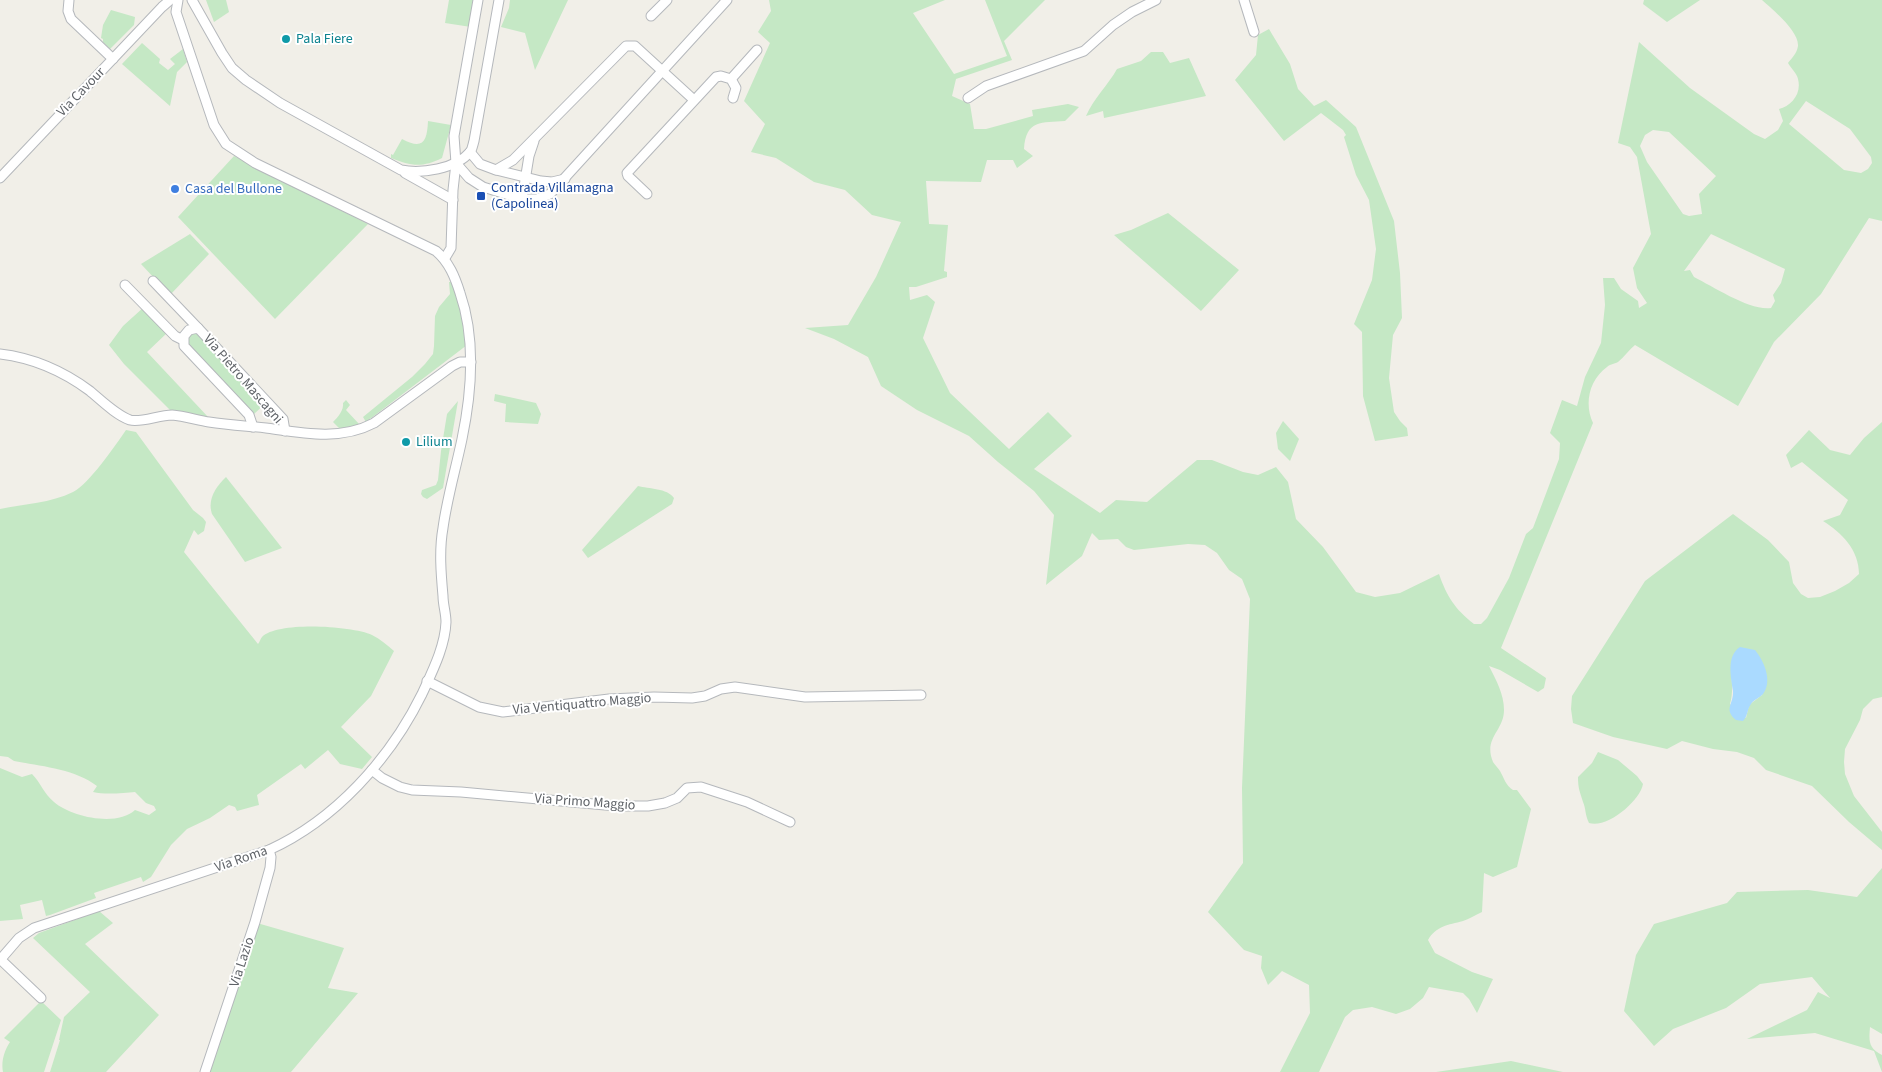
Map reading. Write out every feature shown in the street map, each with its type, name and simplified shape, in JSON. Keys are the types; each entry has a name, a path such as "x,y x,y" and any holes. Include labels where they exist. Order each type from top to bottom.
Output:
{"street":[{"path":"69,0 68,11 71,19 112,59"},
{"name":"Via Cavour","path":"0,178 163,4 170,0"},
{"path":"177,0 176,12 214,125 226,144 256,163 424,244 445,258 451,248 456,163 454,136 478,0"},
{"path":"192,0 232,68 246,80 280,103 401,170 453,202"},
{"path":"401,170 422,172 456,163 470,152 474,141 499,0"},
{"path":"456,163 469,178 483,187 522,199 545,197 556,189 727,0"},
{"path":"968,98 986,86 1084,51 1113,25 1132,12 1156,0"},
{"path":"1244,0 1254,32"},
{"path":"651,16 662,2"},
{"path":"496,170 513,160 626,46 635,46 694,100"},
{"path":"731,79 757,50"},
{"path":"647,194 627,173 716,77 726,76 731,79 736,88 733,98"},
{"path":"522,199 525,177 536,137"},
{"path":"470,152 480,164 496,170 552,182 565,179"},
{"name":"Via Roma","path":"0,960 19,938 34,928 284,843 326,815 372,770 410,718 441,648 445,632 446,621 441,566 442,529 463,438 471,362 469,322 458,286 445,258"},
{"name":"Via Pietro Mascagni","path":"153,281 283,419 285,431"},
{"name":"Via Pietro Mascagni","path":"125,286 176,336 183,340 186,349 249,415 254,427"},
{"name":"Via Pietro Mascagni","path":"183,340 189,330 198,328"},
{"name":"Via Pietro Mascagni","path":"0,354 27,359 61,372 77,381 114,410 133,421 157,416 173,416 285,431 331,434 364,428 374,423 452,366 460,362 471,362"},
{"name":"Via Ventiquattro Maggio","path":"427,681 479,707 503,712 609,699 692,698 727,688 746,688 814,698 921,695"},
{"name":"Via Primo Maggio","path":"372,770 382,778 400,787 412,790 616,806 648,806 665,803 676,798 687,788 701,787 747,802 790,822"},
{"name":"Via Lazio","path":"206,1072 255,922 270,868 271,858 268,850"},
{"path":"0,960 41,998"}],"green space":[{"path":"206,0 226,0 229,12 214,22"},
{"path":"449,0 476,0 471,27 445,23"},
{"path":"510,0 568,0 535,70 525,33 501,27 509,8"},
{"path":"769,0 945,0 913,13 954,74 1007,56 985,0 1045,0 1004,41 1012,60 956,79 952,96 970,104 974,129 986,129 1033,116 1032,110 1068,104 1079,107 1065,121 1042,123 1032,127 1025,139 1024,149 1033,156 1017,168 1013,160 987,160 981,182 926,181 929,224 948,225 944,271 947,272 947,277 916,287 909,287 910,300 927,295 935,302 923,338 950,393 1009,449 1048,412 1072,436 1034,469 1100,513 1116,500 1147,502 1197,460 1212,460 1243,472 1258,475 1276,467 1288,482 1296,519 1323,547 1356,592 1375,597 1400,593 1439,574 1445,589 1457,608 1474,624 1481,624 1487,618 1509,578 1526,534 1533,528 1559,459 1560,443 1550,433 1562,400 1577,406 1585,377 1601,343 1605,305 1603,278 1614,278 1621,289 1638,301 1639,308 1647,303 1637,288 1633,268 1651,234 1637,157 1630,147 1618,143 1639,42 1690,88 1754,134 1765,139 1778,130 1783,121 1779,109 1788,105 1794,99 1799,84 1795,73 1788,63 1798,46 1797,40 1790,27 1762,0 1882,0 1882,221 1869,218 1821,294 1774,342 1738,406 1635,345 1618,362 1609,365 1601,372 1592,385 1589,408 1593,423 1501,648 1546,678 1544,688 1538,692 1500,670 1489,666 1497,682 1504,704 1501,724 1490,747 1493,762 1505,782 1513,790 1517,790 1531,809 1517,867 1493,877 1484,873 1482,912 1439,929 1428,940 1435,953 1472,972 1493,979 1477,1013 1463,993 1429,987 1423,998 1410,1009 1396,1014 1372,1007 1353,1010 1345,1017 1319,1072 1280,1072 1310,1013 1309,985 1282,971 1268,985 1261,968 1262,956 1244,950 1208,912 1243,863 1242,788 1250,599 1242,579 1229,570 1217,553 1205,545 1188,544 1134,550 1126,547 1118,539 1099,540 1092,533 1082,556 1046,585 1054,515 1034,491 969,436 917,410 881,386 868,357 834,339 805,328 848,325 876,277 901,222 872,215 845,190 814,182 776,158 751,152 765,124 744,101 770,43 758,32 771,11","holes":["1806,101 1850,129 1871,157 1872,163 1868,169 1861,173 1844,170 1789,124","1653,130 1669,132 1716,176 1699,194 1702,214 1689,216 1683,214 1647,162 1640,146 1645,135","1711,234 1785,269 1781,283 1773,295 1775,301 1771,308 1762,308 1743,302 1694,277 1690,270 1684,271"]},
{"path":"1644,0 1700,0 1667,22 1643,4"},
{"path":"111,10 135,17 134,25 110,49 101,38 103,25"},
{"path":"1269,29 1290,64 1298,89 1314,106 1326,100 1356,127 1394,221 1400,273 1402,318 1393,335 1389,378 1394,412 1407,428 1408,436 1375,441 1363,396 1362,332 1354,324 1372,280 1376,249 1369,200 1356,175 1344,137 1346,135 1343,130 1321,113 1284,141 1235,80 1256,55 1258,35"},
{"path":"142,43 160,59 159,63 168,70 175,64 170,59 183,49 187,62 177,72 170,106 122,64"},
{"path":"1151,52 1163,52 1170,63 1189,58 1206,96 1104,118 1103,111 1086,116 1117,69 1141,61"},
{"path":"428,121 451,125 442,158 417,165 391,158 391,154 393,155 402,139 415,144 423,142"},
{"path":"234,156 368,224 275,319 178,217"},
{"path":"1168,213 1239,270 1201,311 1114,235 1131,230"},
{"path":"190,234 209,254 170,295 141,264"},
{"path":"449,282 454,282 459,296 467,345 366,422 363,417 412,377 433,354 435,316 439,307 450,294"},
{"path":"144,307 168,332 147,352 209,418 170,410 124,364 109,345 123,326"},
{"path":"197,332 266,403 254,414 189,347 187,337 191,333"},
{"path":"495,394 536,403 541,414 538,424 505,422 506,404 494,401"},
{"path":"346,400 350,405 346,410 360,425 340,429 333,422"},
{"path":"458,401 443,488 427,499 421,494 422,490 436,485 447,414"},
{"path":"1283,421 1299,439 1290,461 1278,449 1276,433"},
{"path":"1882,422 1882,697 1873,699 1863,709 1860,720 1845,749 1844,762 1845,774 1854,796 1882,832 1882,850 1849,822 1812,786 1766,770 1754,758 1737,752 1713,749 1682,741 1667,749 1613,737 1573,723 1571,709 1572,696 1645,581 1733,514 1768,540 1789,562 1793,583 1801,594 1808,598 1820,597 1835,591 1849,583 1859,574 1853,550 1837,531 1823,521 1840,515 1848,500 1802,462 1791,468 1786,455 1809,430 1830,450 1850,455 1864,438","holes":["1731,664 1766,680 1762,695 1749,705 1746,718 1730,704 1732,689"]},
{"path":"126,430 136,432 193,510 206,522 204,531 198,535 194,530 184,552 258,644 262,637 283,629 333,627 372,635 394,651 371,696 341,727 372,757 362,769 340,764 328,750 305,769 301,764 257,795 259,805 237,811 235,807 229,805 210,818 187,829 171,845 151,877 143,882 141,877 94,893 96,898 46,916 42,900 20,905 23,919 0,921 0,768 22,777 32,774 54,802 82,816 106,819 127,815 135,810 149,815 156,810 154,806 146,803 135,792 109,794 93,792 97,786 68,772 14,761 8,757 0,756 0,509 47,501 73,492 94,473"},
{"path":"226,477 282,548 245,562 212,514 211,503 213,494"},
{"path":"638,486 667,492 674,498 672,504 588,558 582,550"},
{"path":"1598,752 1618,760 1637,776 1643,784 1636,798 1622,812 1605,822 1596,824 1589,823 1579,790 1578,777 1592,763"},
{"path":"1882,868 1882,1034 1870,1027 1869,1036 1870,1044 1874,1050 1882,1055 1882,1072 1874,1051 1815,1033 1747,1039 1807,1010 1818,992 1830,998 1812,977 1760,984 1726,1008 1673,1029 1654,1046 1624,1011 1636,955 1654,924 1727,903 1737,892 1808,890 1857,897"},
{"path":"99,911 113,923 85,944 159,1015 106,1072 50,1072 60,1040 64,1017 90,992 33,938 39,933"},
{"path":"257,923 344,948 328,988 358,993 291,1072 208,1072"},
{"path":"41,1001 61,1020 44,1072 3,1072 2,1064 10,1042 4,1038"},
{"path":"1511,1061 1563,1072 1436,1072"}],"water":[{"path":"1740,647 1755,650 1764,665 1767,677 1766,689 1751,704 1743,721 1736,720 1730,713 1733,691 1730,667 1733,656"}],"place":[{"name":"Pala Fiere","path":"286,39"},
{"name":"Casa del Bullone","path":"175,189"},
{"name":"Contrada Villamagna (Capolinea)","path":"481,196"},
{"name":"Lilium","path":"406,442"}]}
